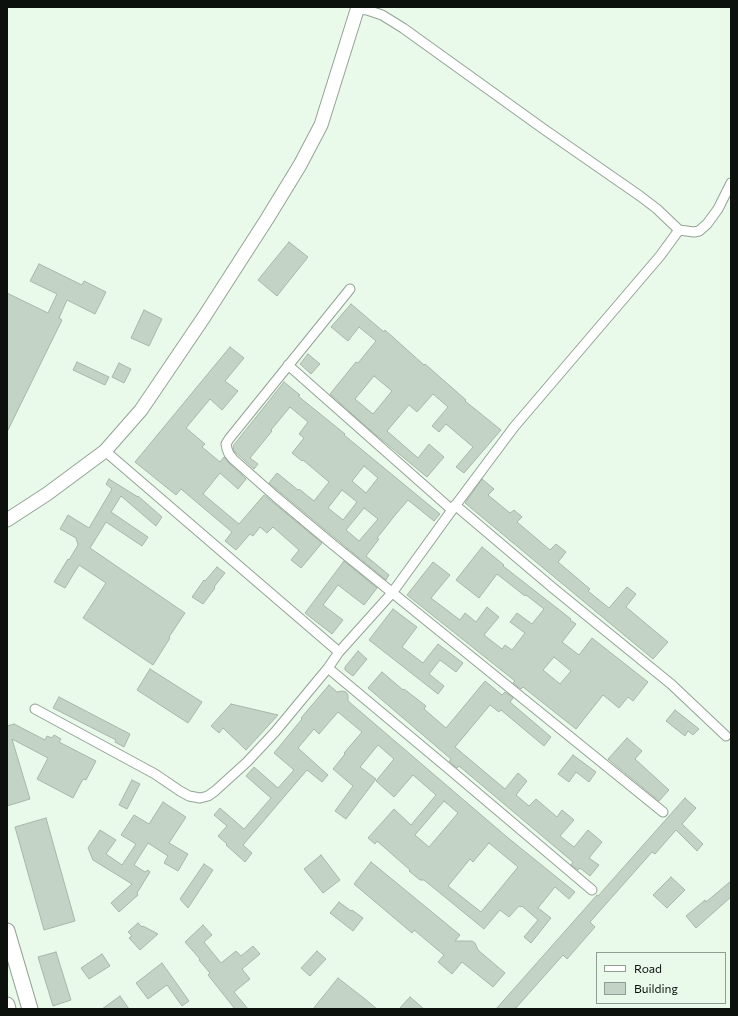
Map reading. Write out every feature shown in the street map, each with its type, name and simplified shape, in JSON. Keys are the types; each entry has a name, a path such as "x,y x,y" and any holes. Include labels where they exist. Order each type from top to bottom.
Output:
{"main road":[{"path":"7,520 47,494 105,452 141,410 204,317 293,177 321,125 357,8"},
{"path":"7,931 30,1009"},
{"path":"7,1005 8,1009"}],"street":[{"path":"357,8 382,15 403,28 640,196 657,209 679,230 694,232 699,231 707,224 718,209 731,183"},
{"path":"35,709 155,774 189,796 200,798 208,796 215,791 275,732 328,668 339,652 392,593 514,427 655,262 679,230"},
{"path":"350,289 229,439 226,444 227,449 233,459 332,544 662,812"},
{"path":"288,365 454,508 671,684 726,736"},
{"path":"105,452 339,652"},
{"path":"328,668 450,769 592,890"}],"building":[{"path":"289,242 308,257 277,296 258,280"},
{"path":"39,264 82,285 84,281 106,292 95,314 67,300 59,318 62,320 7,432 7,293 48,313 57,294 30,281"},
{"path":"351,304 384,332 385,330 466,400 465,401 501,430 464,473 456,467 473,447 446,424 439,432 432,426 448,407 433,394 417,412 409,405 387,431 418,458 429,444 444,457 427,477 370,430 330,394 356,362 358,363 376,341 359,327 348,341 331,327","holes":["374,376 392,391 373,414 355,399"]},
{"path":"144,310 162,319 149,346 131,338"},
{"path":"230,347 244,358 225,381 238,391 222,410 210,399 186,428 205,444 202,447 220,462 224,457 246,479 238,489 220,473 203,494 239,524 264,495 322,543 301,568 291,560 299,550 273,527 267,533 260,527 253,536 250,534 236,550 225,541 232,532 181,489 176,495 135,462"},
{"path":"308,354 320,364 311,374 300,364"},
{"path":"77,362 109,377 105,385 73,370"},
{"path":"119,363 131,369 124,383 112,377"},
{"path":"284,382 300,395 298,396 345,434 344,435 440,514 434,521 408,500 396,514 377,538 379,539 366,556 389,575 386,580 269,483 277,473 314,501 329,482 303,460 302,461 292,453 304,438 299,434 308,422 290,407 250,458 258,464 254,469 234,451 233,446","holes":["364,466 378,478 366,493 352,481","342,490 357,502 343,520 328,508","364,508 378,519 359,541 346,530"]},
{"path":"109,479 138,496 162,517 156,526 121,496 111,512 148,537 142,546 106,522 90,548 185,613 153,665 83,618 106,583 79,565 65,588 54,582 78,545 76,538 60,529 68,515 89,528 112,489 106,484"},
{"path":"482,479 494,489 488,495 510,513 514,510 522,517 517,522 550,550 556,544 566,552 558,562 590,589 588,591 609,608 627,587 636,594 626,607 668,642 653,659 465,503"},
{"path":"482,547 504,565 503,566 576,624 562,642 579,655 592,638 648,682 633,701 628,697 619,708 603,695 576,729 523,687 521,689 513,683 515,681 407,595 433,562 450,575 431,598 460,620 465,613 476,622 487,607 499,617 484,635 502,649 505,645 512,650 525,633 510,622 517,613 532,624 544,609 497,574 479,598 456,580","holes":["554,657 571,671 560,684 543,670"]},
{"path":"344,561 377,588 364,605 338,585 323,605 343,620 332,634 305,613"},
{"path":"217,567 225,573 203,604 192,597 204,580 205,581"},
{"path":"393,609 417,627 402,647 423,663 438,644 463,663 456,672 440,660 429,674 444,686 438,694 369,640"},
{"path":"358,651 367,659 353,676 345,670 345,667"},
{"path":"150,669 202,702 188,723 137,690"},
{"path":"382,672 403,690 404,689 426,706 424,709 446,728 485,681 502,695 505,692 513,698 510,702 551,737 544,746 501,710 499,712 490,705 455,747 505,789 518,773 527,781 516,795 529,806 536,799 557,817 562,810 574,820 560,836 574,847 588,830 602,842 589,858 599,865 590,876 580,868 578,870 571,865 573,862 459,766 457,768 449,762 451,759 368,688"},
{"path":"329,685 337,692 346,692 348,695 348,701 507,837 575,892 569,899 555,887 538,908 551,918 531,943 524,937 538,920 522,906 519,906 509,917 500,910 484,929 424,880 420,880 409,871 410,870 377,841 375,844 368,838 394,809 411,825 436,795 413,775 394,797 376,781 394,759 378,745 360,767 376,779 346,819 335,811 353,786 333,769 345,754 344,753 362,732 338,712 319,734 314,729 298,748 328,775 322,782 307,770 243,845 252,853 245,862 218,836 227,826 214,815 220,808 244,829 271,798 246,776 254,767 278,788 294,770 274,753 302,719 301,718","holes":["444,801 458,813 429,847 415,835","489,843 518,867 481,912 448,886 470,859 473,862"]},
{"path":"59,697 130,734 124,747 115,742 116,740 53,708"},
{"path":"231,704 278,715 246,750 223,728 219,733 211,726"},
{"path":"675,710 699,729 693,735 688,731 685,736 666,721"},
{"path":"14,724 45,740 47,736 52,738 54,735 61,739 59,742 96,761 86,780 83,779 73,798 37,779 48,758 12,739 30,799 7,806 7,726"},
{"path":"627,738 642,751 635,759 669,790 659,801 608,759"},
{"path":"573,755 596,772 589,782 576,772 569,782 558,774"},
{"path":"132,780 140,784 127,809 119,805"},
{"path":"685,798 696,808 682,824 703,844 697,851 676,830 655,854 652,852 590,922 595,927 567,959 563,955 515,1009 496,1009 597,895 598,896"},
{"path":"163,802 186,817 169,843 188,854 178,871 164,863 168,856 148,843 134,865 145,872 148,870 150,872 137,893 138,895 119,912 111,903 132,884 93,860 88,848 100,830 116,840 106,854 122,865 136,844 121,835 134,815 149,824"},
{"path":"46,818 75,921 44,930 15,827"},
{"path":"321,855 340,880 323,893 304,869"},
{"path":"371,862 460,935 455,941 472,941 475,943 478,950 505,973 493,987 462,962 452,974 438,962 444,955 414,930 412,933 354,884"},
{"path":"204,864 213,870 188,908 180,899"},
{"path":"671,877 685,890 667,908 653,895"},
{"path":"731,881 731,897 696,928 686,916 705,900 706,902"},
{"path":"339,902 363,918 353,931 330,913"},
{"path":"138,923 142,927 143,926 158,934 140,950 129,938 132,936 128,932"},
{"path":"203,925 212,935 204,942 221,963 236,951 241,956 253,946 260,954 242,969 250,979 234,992 248,1009 235,1009 208,975 210,973 199,960 200,959 185,942"},
{"path":"317,951 326,959 310,976 301,968"},
{"path":"56,952 71,1000 53,1006 38,957"},
{"path":"102,954 110,966 89,979 81,968"},
{"path":"162,963 189,1001 182,1006 167,985 148,999 136,983"},
{"path":"338,978 365,999 377,1009 313,1009"},
{"path":"120,996 129,1009 102,1009"},
{"path":"410,997 424,1009 399,1009"}]}
